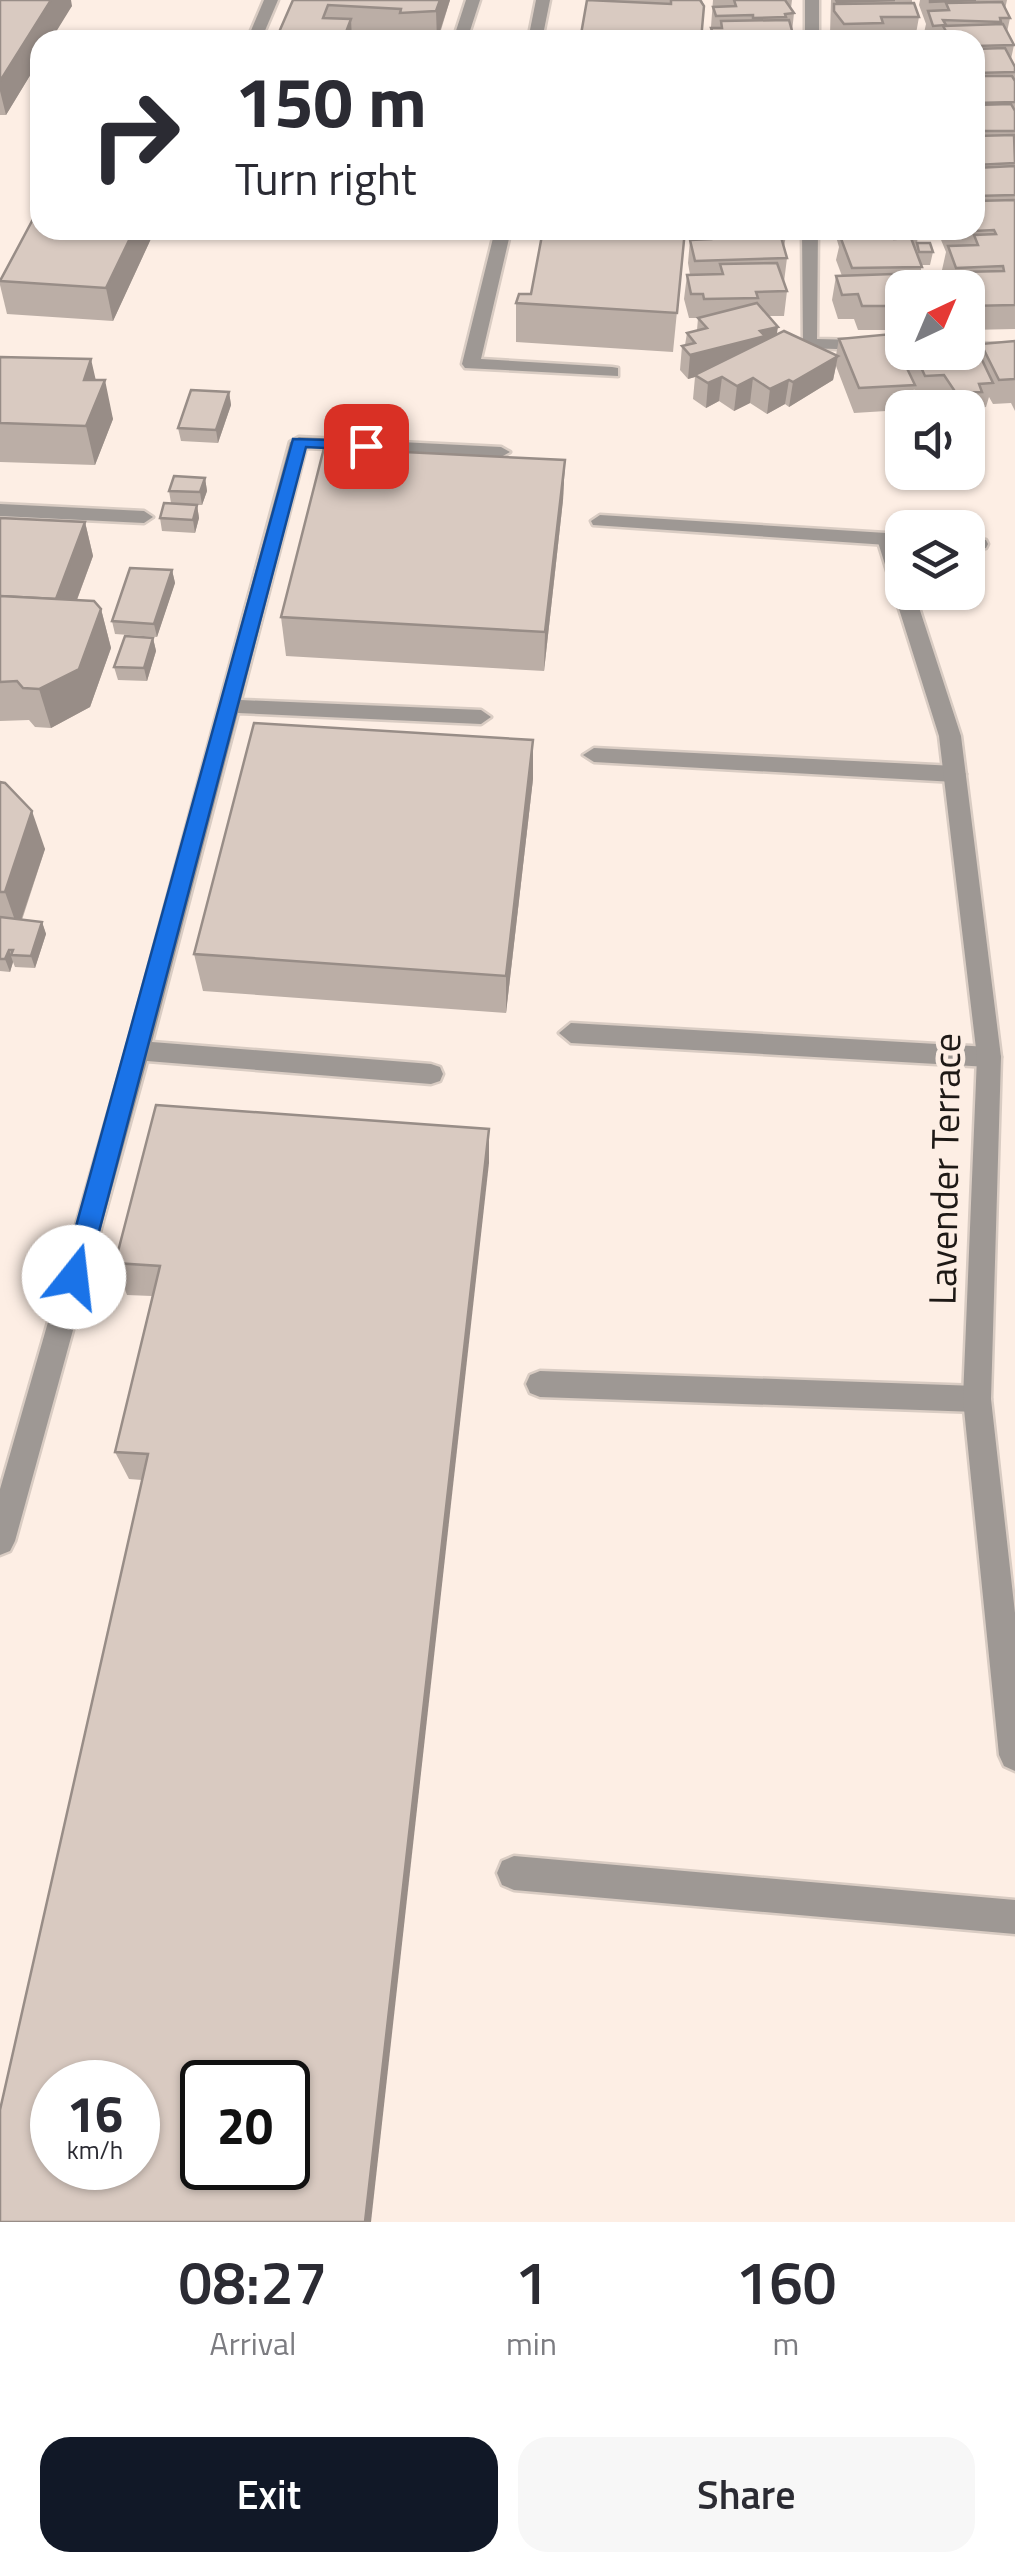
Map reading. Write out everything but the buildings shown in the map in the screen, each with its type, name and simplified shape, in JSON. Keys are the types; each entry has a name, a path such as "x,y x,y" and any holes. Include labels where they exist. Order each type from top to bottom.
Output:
{"street":[{"path":"258,30 271,0"},
{"path":"463,30 473,0"},
{"path":"538,30 543,0"},
{"path":"812,0 812,30"},
{"path":"501,240 471,364 612,372"},
{"path":"810,240 809,344 885,346"},
{"path":"985,348 1015,349"},
{"path":"0,1541 138,1051 299,442 501,452"},
{"path":"0,510 144,517"},
{"path":"600,521 885,538"},
{"name":"Lavender Terrace","path":"909,610 950,736 990,1057 978,1399 1015,1755"},
{"path":"229,706 480,717"},
{"path":"594,755 955,774"},
{"path":"571,1033 990,1057"},
{"path":"138,1051 430,1074"},
{"path":"540,1384 978,1399"},
{"path":"514,1874 1015,1918"}],"route":[{"path":"74,1277 299,442 366,446"}]}
